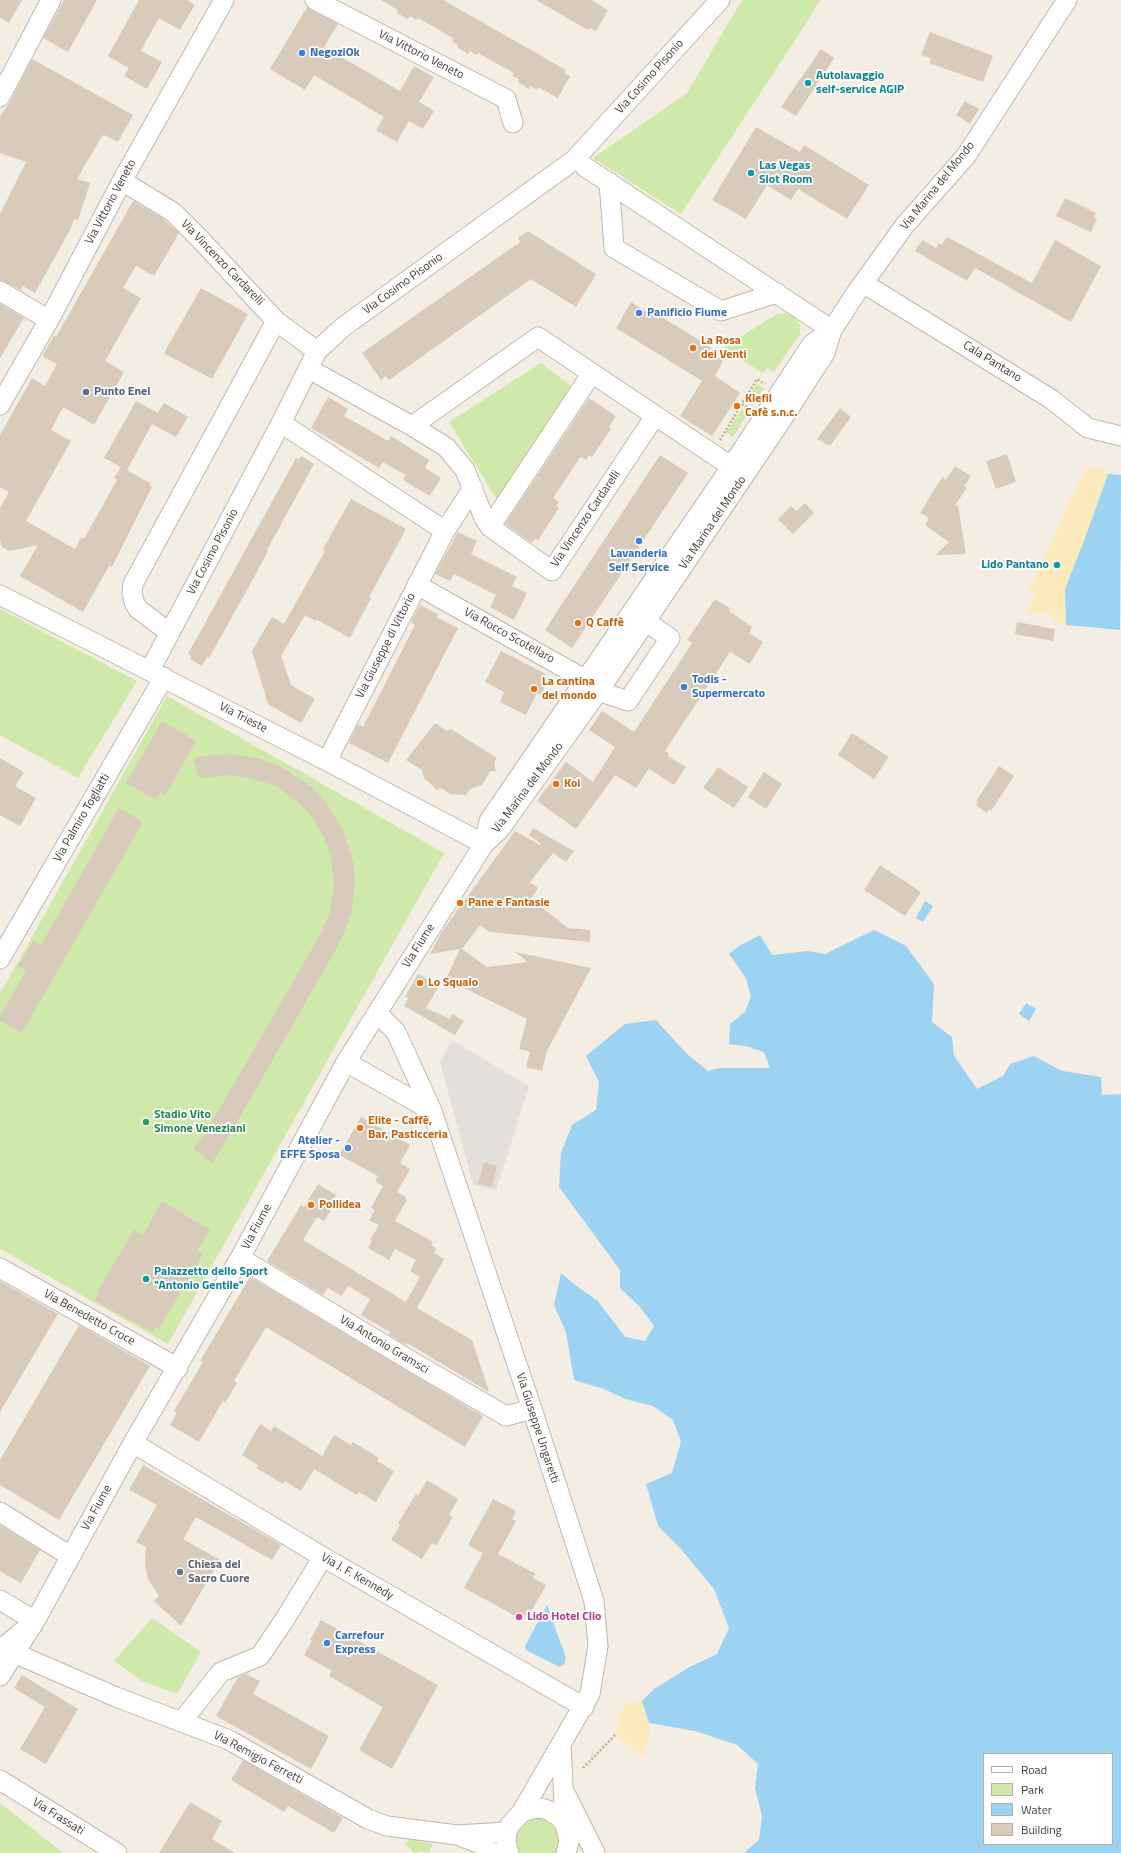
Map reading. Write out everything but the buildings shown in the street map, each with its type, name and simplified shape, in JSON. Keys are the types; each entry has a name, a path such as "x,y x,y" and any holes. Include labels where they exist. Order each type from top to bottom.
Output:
{"street":[{"path":"0,97 51,0"},
{"name":"Via Vittorio Veneto","path":"0,405 49,320 122,181 224,0"},
{"name":"Via Vittorio Veneto","path":"315,0 506,99 513,123"},
{"name":"Via Cosimo Pisonio","path":"157,674 170,633 281,423 317,351 343,327 574,160 720,0"},
{"name":"Via Marina del Mondo","path":"593,684 646,622 738,471 812,344 832,330 863,282 905,225 966,156 1067,0"},
{"path":"584,167 832,330"},
{"name":"Via Vincenzo Cardarelli","path":"122,181 173,212 276,321 317,351"},
{"path":"608,182 614,248 722,311 777,293"},
{"name":"Cala Pantano","path":"863,282 1050,399 1088,428 1121,436"},
{"path":"0,291 49,320"},
{"path":"170,633 138,609 133,598 133,584 276,321"},
{"path":"412,426 538,337 738,471"},
{"name":"Via Vincenzo Cardarelli","path":"309,369 412,426 446,447 458,459 473,488 484,518 490,528 552,571 655,416"},
{"path":"490,528 592,373"},
{"path":"281,423 445,531"},
{"name":"Via Marina del Mondo","path":"484,844 500,829 593,684 738,471"},
{"name":"Via Giuseppe di Vittorio","path":"327,761 445,531 473,488"},
{"name":"Via Rocco Scotellaro","path":"417,584 593,684 607,694 628,701 670,638 646,622"},
{"name":"Via Trieste","path":"0,595 327,761 484,844"},
{"name":"Via Palmiro Togliatti","path":"0,959 157,674"},
{"name":"Via Fiume","path":"35,1621 132,1443 178,1368 240,1258 346,1062 484,844"},
{"name":"Via Giuseppe Ungaretti","path":"377,1013 396,1032 432,1110 532,1409 594,1601 598,1646 590,1694 584,1707 521,1813 512,1821 507,1832"},
{"path":"346,1062 432,1110"},
{"name":"Via Antonio Gramsci","path":"240,1258 411,1361 506,1416 532,1409"},
{"name":"Via Benedetto Croce","path":"0,1268 178,1368"},
{"name":"Via J. F. Kennedy","path":"132,1443 323,1557 584,1707"},
{"path":"0,1512 70,1556"},
{"path":"182,1721 221,1672 260,1656 285,1619 323,1557"},
{"path":"0,1600 35,1621 7,1652 0,1676"},
{"name":"Via Remigio Ferretti","path":"7,1652 229,1740 368,1819 387,1826 457,1835 507,1832"},
{"path":"561,1744 565,1824 569,1842 566,1853"},
{"name":"Via Frassati","path":"0,1780 117,1853"},
{"path":"562,1787 595,1853"},
{"path":"521,1813 531,1809 546,1810 559,1816 565,1824"},
{"path":"507,1832 506,1842 509,1853"},
{"path":"457,1835 479,1843 494,1853"}],"path":[{"path":"718,443 757,379 768,385"},
{"path":"742,404 752,410"},
{"path":"723,434 727,437"},
{"path":"583,1768 616,1734"}],"green space":[{"path":"742,0 820,0 681,214 593,158 687,93"},
{"path":"785,313 795,317 800,325 800,334 774,372 767,368 763,373 723,348 777,314"},
{"path":"541,363 571,386 498,501 449,422"},
{"path":"756,384 764,388 753,406 746,401"},
{"path":"742,409 748,413 733,437 726,432"},
{"path":"0,609 137,681 78,778 0,735"},
{"name":"Stadio Vito Simone Veneziani","path":"167,696 444,853 168,1344 0,1249 0,994"},
{"path":"152,1618 201,1652 177,1694 142,1681 114,1661"},
{"path":"0,1803 63,1853 0,1853"},
{"path":"538,1816 552,1821 561,1833 557,1853 519,1853 515,1847 515,1832 524,1820"},
{"path":"410,1839 433,1844 428,1853 419,1851 412,1853 413,1851 405,1845"}],"sand":[{"name":"Lido Pantano","path":"1103,468 1108,474 1065,589 1066,625 1055,622 1050,613 1026,613 1037,594 1029,590 1085,469"},
{"path":"642,1701 650,1731 644,1757 633,1750 616,1734 619,1713 626,1704"}],"shaded area":[{"path":"452,1040 529,1086 496,1191 473,1184 440,1062"}],"water":[{"path":"1108,474 1121,475 1120,630 1066,625 1065,589"},
{"path":"925,901 933,906 923,922 916,918"},
{"path":"874,930 906,946 934,984 932,1022 952,1037 954,1056 977,1089 1003,1076 1010,1064 1034,1056 1062,1071 1101,1077 1102,1095 1121,1094 1121,1853 744,1853 759,1840 762,1816 755,1788 758,1764 737,1745 695,1731 649,1723 642,1701 654,1689 688,1668 717,1654 729,1628 714,1589 680,1548 658,1526 646,1484 672,1473 681,1442 673,1420 653,1406 625,1399 604,1389 574,1380 566,1332 554,1305 561,1273 598,1301 625,1337 645,1341 654,1326 640,1307 620,1288 620,1270 559,1187 561,1153 572,1125 596,1110 599,1082 586,1056 625,1024 656,1020 687,1054 708,1071 720,1068 770,1068 764,1052 746,1046 729,1044 730,1024 745,1012 751,997 746,978 729,954 739,946 760,935 772,955 808,951 825,954"},
{"path":"1026,1003 1036,1009 1029,1021 1019,1014"},
{"path":"547,1605 566,1658 564,1664 560,1667 526,1650 525,1646"}],"place":[{"name":"NegoziOk","path":"302,53"},
{"name":"Autolavaggio self-service AGIP","path":"808,83"},
{"name":"Las Vegas Slot Room","path":"751,173"},
{"name":"Panificio Fiume","path":"639,313"},
{"name":"La Rosa dei Venti","path":"693,348"},
{"name":"Punto Enel","path":"86,392"},
{"name":"Klefil Cafè s.n.c.","path":"737,406"},
{"name":"Lavanderia Self Service","path":"639,541"},
{"name":"Lido Pantano","path":"1057,565"},
{"name":"Q Caffè","path":"578,623"},
{"name":"Todis - Supermercato","path":"684,687"},
{"name":"La cantina del mondo","path":"534,689"},
{"name":"Koi","path":"556,784"},
{"name":"Pane e Fantasie","path":"460,903"},
{"name":"Lo Squalo","path":"420,983"},
{"name":"Stadio Vito Simone Veneziani","path":"146,1122"},
{"name":"Elite - Caffè, Bar, Pasticceria","path":"360,1128"},
{"name":"Atelier - EFFE Sposa","path":"348,1148"},
{"name":"Pollidea","path":"311,1205"},
{"name":"Palazzetto dello Sport \"Antonio Gentile\"","path":"146,1279"},
{"name":"Chiesa del Sacro Cuore","path":"180,1572"},
{"name":"Lido Hotel Clio","path":"519,1617"},
{"name":"Carrefour Express","path":"327,1643"}]}
